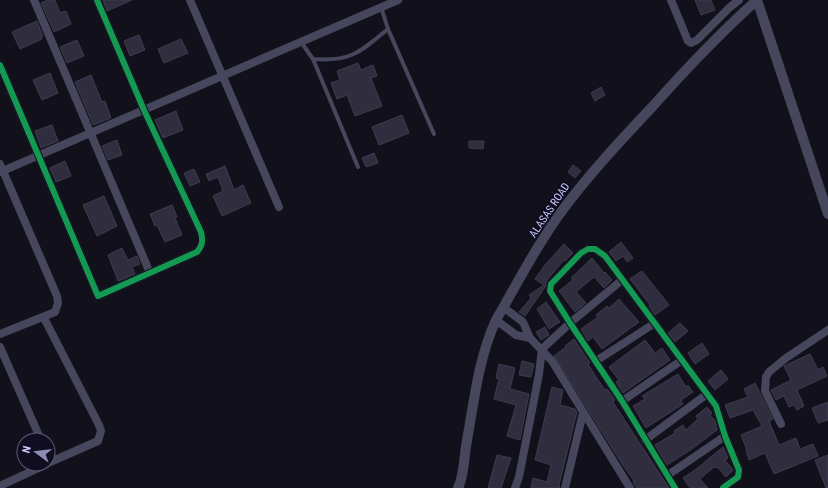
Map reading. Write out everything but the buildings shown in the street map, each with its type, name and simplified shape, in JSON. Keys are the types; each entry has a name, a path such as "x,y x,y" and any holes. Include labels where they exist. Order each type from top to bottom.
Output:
{"street":[{"path":"34,0 150,273"},
{"path":"0,66 98,296 197,252 203,239 201,232 144,110 97,0"},
{"path":"190,0 279,207"},
{"path":"0,334 44,318 55,312 58,303 57,296 1,169 38,156 398,0"},
{"path":"671,0 688,41 691,43 697,40 728,4 739,0"},
{"path":"757,0 828,214"},
{"name":"ALASAS ROAD","path":"458,488 484,350 503,307 555,222 592,171 691,64 730,24 757,0"},
{"path":"675,488 622,401 550,291 551,284 580,253 588,249 595,249 605,256 716,406 725,436 739,470 738,477 723,488"},
{"path":"515,488 519,477 539,374 542,349 570,323 622,280"},
{"path":"503,307 523,322 530,338 552,361 630,488"},
{"path":"44,318 99,424 101,432 98,441 56,459"},
{"path":"496,320 516,335 530,338"},
{"path":"596,361 655,323"},
{"path":"781,424 765,391 766,378 769,372 786,358 828,330"},
{"path":"0,346 38,432"},
{"path":"622,401 682,360"},
{"path":"645,440 707,394"},
{"path":"565,488 583,413"},
{"path":"668,475 725,436"},
{"path":"0,486 28,472"}],"lane":[{"path":"381,8 388,29 434,134"},
{"path":"313,59 342,59 358,53 388,29"},
{"path":"301,42 313,59 358,167"}],"cycle path":[{"path":"0,65 98,296 197,252 202,242 201,232 144,110 97,0"},
{"path":"675,488 622,401 550,291 551,284 581,253 588,249 595,249 605,256 716,406 725,436 739,470 738,477 723,488"}]}
